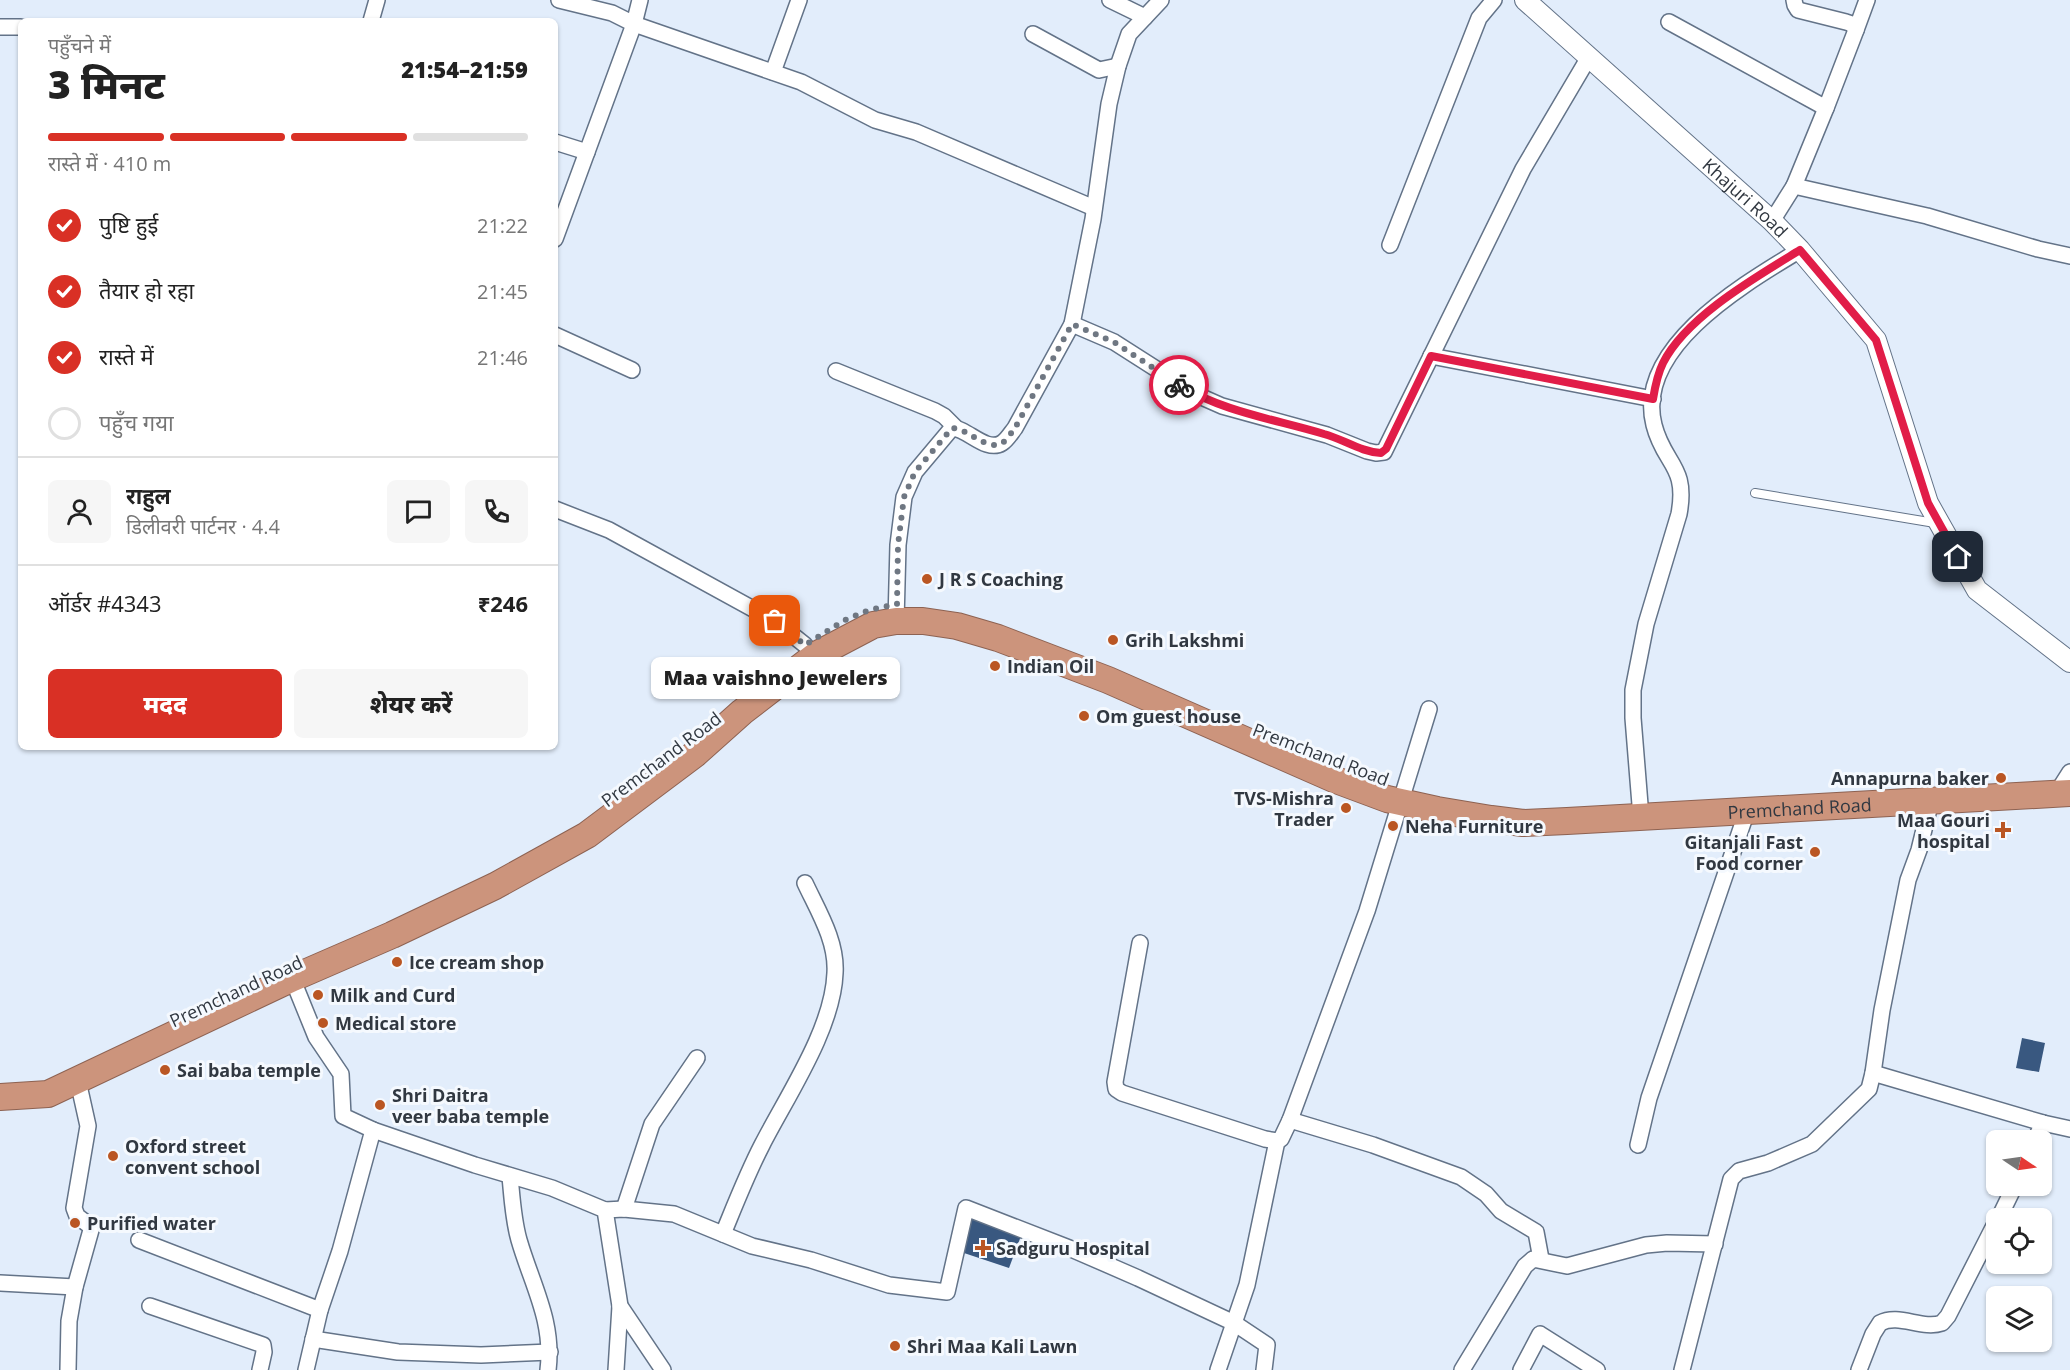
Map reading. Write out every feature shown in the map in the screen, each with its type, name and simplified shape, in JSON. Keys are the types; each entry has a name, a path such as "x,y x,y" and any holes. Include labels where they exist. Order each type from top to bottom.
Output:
{"highway":[{"name":"Premchand Road","path":"1,1097 48,1094 78,1081 290,972 448,896 601,805 651,769 805,645 845,620 869,610 896,612 923,621 957,626 998,638 1108,680 1336,780 1387,799 1403,794 1437,810 1512,821 1567,821 2063,793"},
{"name":"Premchand Road","path":"1,1097 92,1059 209,1002 452,907 587,835 685,761 742,712 816,655 896,612"}],"street":[{"path":"372,18 377,0"},
{"path":"559,0 612,13 634,24 801,82 875,120 916,132 1094,208"},
{"path":"558,231 634,24 640,0"},
{"path":"773,72 799,0"},
{"path":"1110,0 1145,17"},
{"path":"836,371 935,411 944,416 955,428 991,445 1001,444 1015,428 1072,324 1094,208 1109,105 1118,66 1129,34 1161,0"},
{"path":"1390,245 1479,18 1494,0"},
{"name":"Khajuri Road","path":"1525,0 1772,221 1800,250 1876,340 1928,503 1977,590 2070,662"},
{"path":"1794,0 1798,9 1852,24 1856,30"},
{"path":"1772,221 1794,186 1827,108 1868,0"},
{"path":"1669,22 1827,108"},
{"path":"0,27 18,27"},
{"path":"1033,34 1099,70 1118,66"},
{"path":"1072,324 1114,342 1197,395 1222,406 1327,435 1381,453 1386,449 1523,169 1589,57"},
{"path":"558,143 587,152"},
{"path":"1794,186 1927,216 2038,249 2070,256"},
{"path":"1641,817 1633,690 1646,624 1679,514 1682,496 1677,470 1659,440 1653,422 1656,382 1663,363 1693,325 1747,282 1800,250"},
{"path":"558,336 632,370"},
{"path":"1431,356 1653,399"},
{"path":"896,612 898,545 904,497 915,472 948,430 955,428"},
{"path":"558,510 609,530 775,621 805,645"},
{"path":"1218,1370 1250,1274 1277,1141 1284,1136 1367,911 1430,709"},
{"path":"2063,793 2070,772"},
{"path":"1682,1370 1729,1185 1734,1174 1768,1163 1812,1144 1869,1089 1908,880 1919,850 1931,801"},
{"path":"1638,1145 1649,1098 1747,811"},
{"path":"723,1234 760,1148 808,1058 825,1020 832,995 835,973 834,953 827,929 805,883"},
{"path":"1140,943 1115,1082 1116,1089 1277,1141"},
{"path":"290,972 316,1038 341,1074 343,1116 374,1130 552,1188 605,1210 624,1209 674,1214 752,1246 811,1260 888,1284 947,1292 966,1208 1110,1266 1234,1323 1267,1345 1264,1370"},
{"path":"624,1209 651,1124 697,1058"},
{"path":"1873,1073 2043,1124 2070,1129"},
{"path":"68,1370 69,1321 75,1287 91,1230 90,1226 77,1216 74,1208 88,1126 78,1081"},
{"path":"1290,1120 1461,1177 1476,1186 1501,1211 1536,1232 1541,1259"},
{"path":"2040,1130 2043,1124"},
{"path":"306,1370 320,1310 340,1251 374,1130"},
{"path":"510,1176 514,1221 543,1305 550,1352 548,1370"},
{"path":"605,1210 620,1306 616,1370"},
{"path":"139,1240 320,1310"},
{"path":"1859,1370 1873,1334 1880,1323 1893,1320 1930,1325 1942,1323 1948,1316 1986,1242"},
{"path":"1462,1370 1529,1261 1533,1259 1567,1266 1647,1245 1715,1244"},
{"path":"0,1283 75,1287"},
{"path":"150,1306 261,1343 265,1349 260,1370"},
{"path":"620,1306 663,1370"},
{"path":"1521,1370 1540,1334 1597,1370"},
{"path":"313,1339 398,1352 481,1355 550,1352"}],"lane":[{"path":"1755,493 1939,523"}],"building":[{"path":"2022,1038 2045,1043 2039,1072 2016,1068"},
{"path":"972,1219 1021,1236 1009,1268 961,1252"}],"way so far":[{"path":"775,621 805,645 845,620 869,610 897,604 900,521 904,497 915,472 952,428 962,430 991,445 1001,444 1015,428 1072,324 1114,342 1179,385"}],"place":[{"name":"J R S Coaching","path":"927,579"},
{"name":"Maa vaishno Jewelers","path":"775,621"},
{"name":"Grih Lakshmi","path":"1113,640"},
{"name":"Indian Oil","path":"995,666"},
{"name":"Om guest house","path":"1084,716"},
{"name":"Annapurna baker","path":"2001,778"},
{"name":"TVS-Mishra Trader","path":"1346,808"},
{"name":"Neha Furniture","path":"1393,826"},
{"name":"Maa Gouri hospital","path":"2003,830"},
{"name":"Gitanjali Fast Food corner","path":"1815,852"},
{"name":"Ice cream shop","path":"397,962"},
{"name":"Milk and Curd","path":"318,995"},
{"name":"Medical store","path":"323,1023"},
{"name":"Sai baba temple","path":"165,1070"},
{"name":"Shri Daitra veer baba temple","path":"380,1105"},
{"name":"Oxford street convent school","path":"113,1156"},
{"name":"Purified water","path":"75,1223"},
{"name":"Sadguru Hospital","path":"983,1248"},
{"name":"Shri Maa Kali Lawn","path":"895,1346"}],"route":[{"path":"1179,385 1222,406 1245,414 1304,428 1376,453 1384,452 1386,449 1431,356 1653,399 1663,363 1693,325 1747,282 1800,250 1876,340 1928,503 1958,557"}]}
